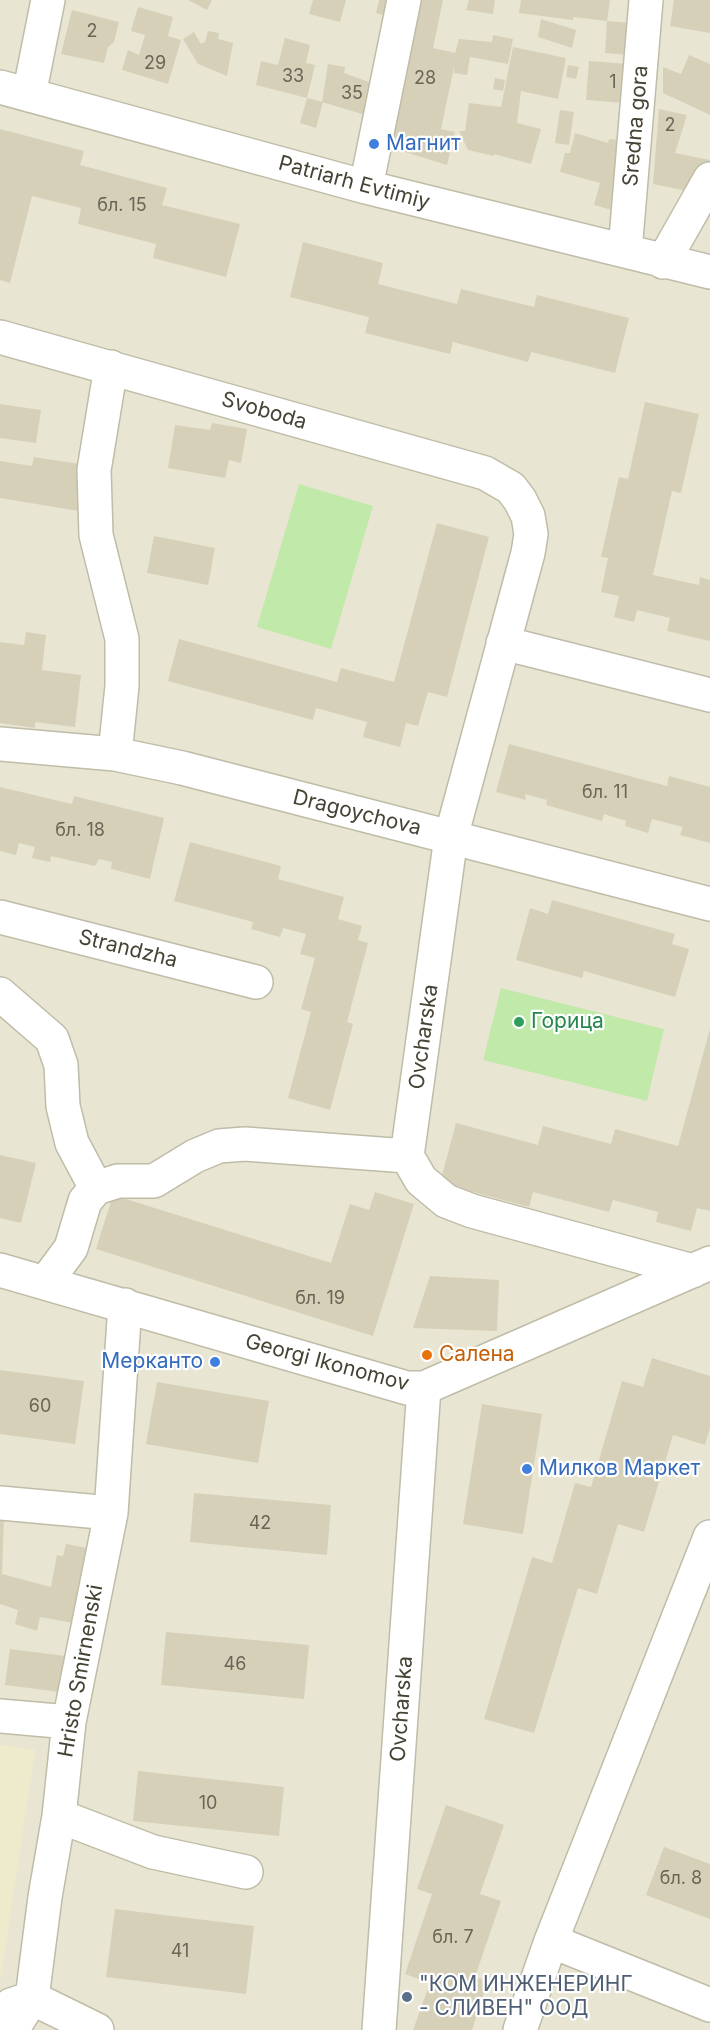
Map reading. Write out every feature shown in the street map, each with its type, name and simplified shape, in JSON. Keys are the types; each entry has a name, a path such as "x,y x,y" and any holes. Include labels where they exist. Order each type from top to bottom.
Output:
{"street":[{"path":"14,91 48,0"},
{"path":"366,187 404,0"},
{"name":"Sredna gora","path":"625,251 646,0"},
{"name":"Patriarh Evtimiy","path":"14,91 366,187 710,272"},
{"path":"663,262 710,179"},
{"name":"Svoboda","path":"0,337 485,473 511,488 520,500"},
{"path":"111,367 94,470 96,535 122,639 122,686 115,754"},
{"name":"Ovcharska","path":"407,1156 451,837 531,534 528,516 520,500"},
{"path":"503,643 710,695"},
{"name":"Dragoychova","path":"0,744 115,754 182,768 710,904"},
{"name":"Strandzha","path":"0,917 256,982"},
{"path":"0,994 52,1039 61,1065 63,1106 72,1143 96,1188"},
{"path":"45,1283 71,1248 86,1201 96,1188 118,1181 154,1181 195,1156 228,1145 245,1144 407,1156 421,1180 446,1200 472,1211 701,1267"},
{"name":"Georgi Ikonomov","path":"0,1270 407,1388 424,1388 701,1267"},
{"name":"Hristo Smirnenski","path":"12,2030 32,1998 45,1897 59,1816 69,1722 111,1513 125,1305"},
{"name":"Ovcharska","path":"379,2030 424,1388"},
{"path":"0,1503 111,1513"},
{"path":"520,2030 551,1941 710,1537"},
{"path":"0,1716 69,1722"},
{"path":"59,1816 153,1852 246,1872"},
{"path":"551,1941 710,2005"},
{"path":"0,2009 32,1998 97,2030"}],"shaded area":[{"path":"0,0 710,0 710,2030 0,2030"},
{"path":"0,1745 35,1750 0,1981"}],"green space":[{"path":"299,484 373,506 331,649 257,627"},
{"path":"501,988 664,1029 647,1101 483,1060"}],"building":[{"path":"188,0 212,0 207,10"},
{"path":"313,0 346,0 340,22 309,14"},
{"path":"379,0 400,0 399,19 376,13"},
{"path":"418,0 443,0 433,48 455,53 459,39 492,42 493,35 513,39 508,64 470,57 467,75 454,73 454,67 441,129 455,132 447,165 392,148 386,139"},
{"path":"469,0 495,0 493,14 466,10"},
{"path":"521,0 610,0 607,21 573,17 573,20 519,13"},
{"path":"674,0 710,0 710,33 670,26"},
{"path":"138,7 173,17 168,36 181,40 168,84 122,70 128,50 139,55 145,35 131,31"},
{"path":"72,10 119,22 114,42 108,47 104,63 61,54"},
{"path":"541,19 576,30 572,48 538,37"},
{"path":"607,21 643,24 640,56 605,53"},
{"path":"208,31 219,33 218,39 233,43 227,76 198,64 183,39 194,32 201,44 205,42"},
{"path":"285,38 310,45 306,63 315,65 307,98 256,85 261,61 278,65"},
{"path":"513,47 566,58 558,99 521,91 517,123 541,129 531,164 468,150 459,131 465,131 469,103 501,107"},
{"path":"689,55 710,64 710,115 663,93 663,67 681,74"},
{"path":"589,61 640,65 636,104 586,100"},
{"path":"328,64 345,67 344,73 383,87 372,117 322,102"},
{"path":"568,65 579,67 576,79 566,77"},
{"path":"495,78 505,80 503,91 493,89"},
{"path":"307,98 323,102 316,128 300,123"},
{"path":"659,109 687,115 675,153 710,160 710,168 697,193 653,184"},
{"path":"560,110 574,112 569,145 555,143"},
{"path":"0,129 84,151 80,165 167,188 162,205 240,224 226,277 153,258 156,244 78,224 81,208 32,196 10,283 0,280"},
{"path":"575,133 608,143 609,139 634,141 626,214 594,205 600,183 560,172 565,153 570,153"},
{"path":"303,242 383,263 378,284 457,304 461,289 534,307 537,295 629,318 615,373 531,352 528,362 453,342 450,354 365,333 369,317 290,297"},
{"path":"645,402 699,414 681,493 672,491 653,575 699,585 700,577 710,580 710,641 667,631 670,618 637,610 634,622 614,617 619,596 601,592 608,558 601,557 619,477 628,479"},
{"path":"0,404 41,410 36,443 0,438"},
{"path":"212,423 247,429 241,463 229,460 225,478 168,468 175,425 210,430"},
{"path":"34,457 86,465 79,511 0,498 0,461 32,466"},
{"path":"437,523 489,537 447,697 428,692 418,726 406,723 400,747 363,737 367,722 316,708 313,720 168,681 179,639 337,682 341,668 394,682"},
{"path":"154,536 215,548 208,585 147,573"},
{"path":"26,632 46,635 42,670 81,675 75,727 35,722 35,728 0,723 0,642 24,645"},
{"path":"509,744 667,786 669,776 710,787 710,843 680,835 683,827 652,819 648,833 625,826 626,821 604,814 602,821 546,805 547,800 525,794 526,800 496,792"},
{"path":"0,787 72,804 74,796 164,818 150,879 111,869 112,862 99,859 95,866 51,856 50,862 32,858 35,847 19,843 16,855 0,851"},
{"path":"190,842 281,866 278,879 344,897 338,919 362,926 358,940 368,943 347,1022 353,1024 330,1110 288,1098 311,1012 301,1009 315,958 300,954 306,934 283,928 280,937 251,929 253,922 174,901"},
{"path":"552,900 675,934 672,944 689,949 675,997 584,971 582,978 516,960 530,908 548,914"},
{"path":"710,1029 710,1211 697,1208 691,1231 656,1222 658,1212 613,1200 609,1212 533,1192 529,1207 440,1183 456,1123 538,1145 543,1126 611,1144 615,1129 678,1146"},
{"path":"0,1155 36,1163 21,1223 0,1218"},
{"path":"375,1192 414,1204 373,1336 96,1249 113,1195 331,1263 350,1204 369,1210"},
{"path":"430,1276 499,1280 497,1331 413,1328"},
{"path":"652,1358 710,1376 710,1428 705,1445 673,1435 644,1532 618,1524 597,1594 578,1588 534,1733 484,1719 532,1557 552,1563 575,1483 591,1487 622,1381 643,1387"},
{"path":"0,1370 84,1381 75,1444 0,1434"},
{"path":"157,1382 269,1401 258,1463 146,1444"},
{"path":"482,1404 542,1414 523,1534 463,1524"},
{"path":"194,1493 331,1505 327,1555 190,1542"},
{"path":"0,1517 4,1517 2,1574 51,1587 57,1555 63,1556 66,1544 92,1549 79,1624 40,1617 37,1631 15,1624 18,1610 0,1604"},
{"path":"166,1632 309,1645 304,1699 161,1685"},
{"path":"10,1649 66,1656 61,1692 5,1685"},
{"path":"138,1771 284,1787 279,1836 133,1821"},
{"path":"446,1805 504,1825 480,1894 501,1901 475,1977 488,1981 472,2030 413,2030 430,1983 405,1974 432,1894 417,1889"},
{"path":"664,1847 710,1864 710,1919 646,1895"},
{"path":"115,1909 254,1926 246,1994 106,1977"}],"place":[{"name":"Магнит","path":"374,144"},
{"name":"Горица","path":"519,1022"},
{"name":"Салена","path":"427,1355"},
{"name":"Мерканто","path":"215,1362"},
{"name":"Милков Маркет","path":"527,1469"},
{"name":"\"КОМ ИНЖЕНЕРИНГ - СЛИВЕН\" ООД","path":"407,1997"}]}
